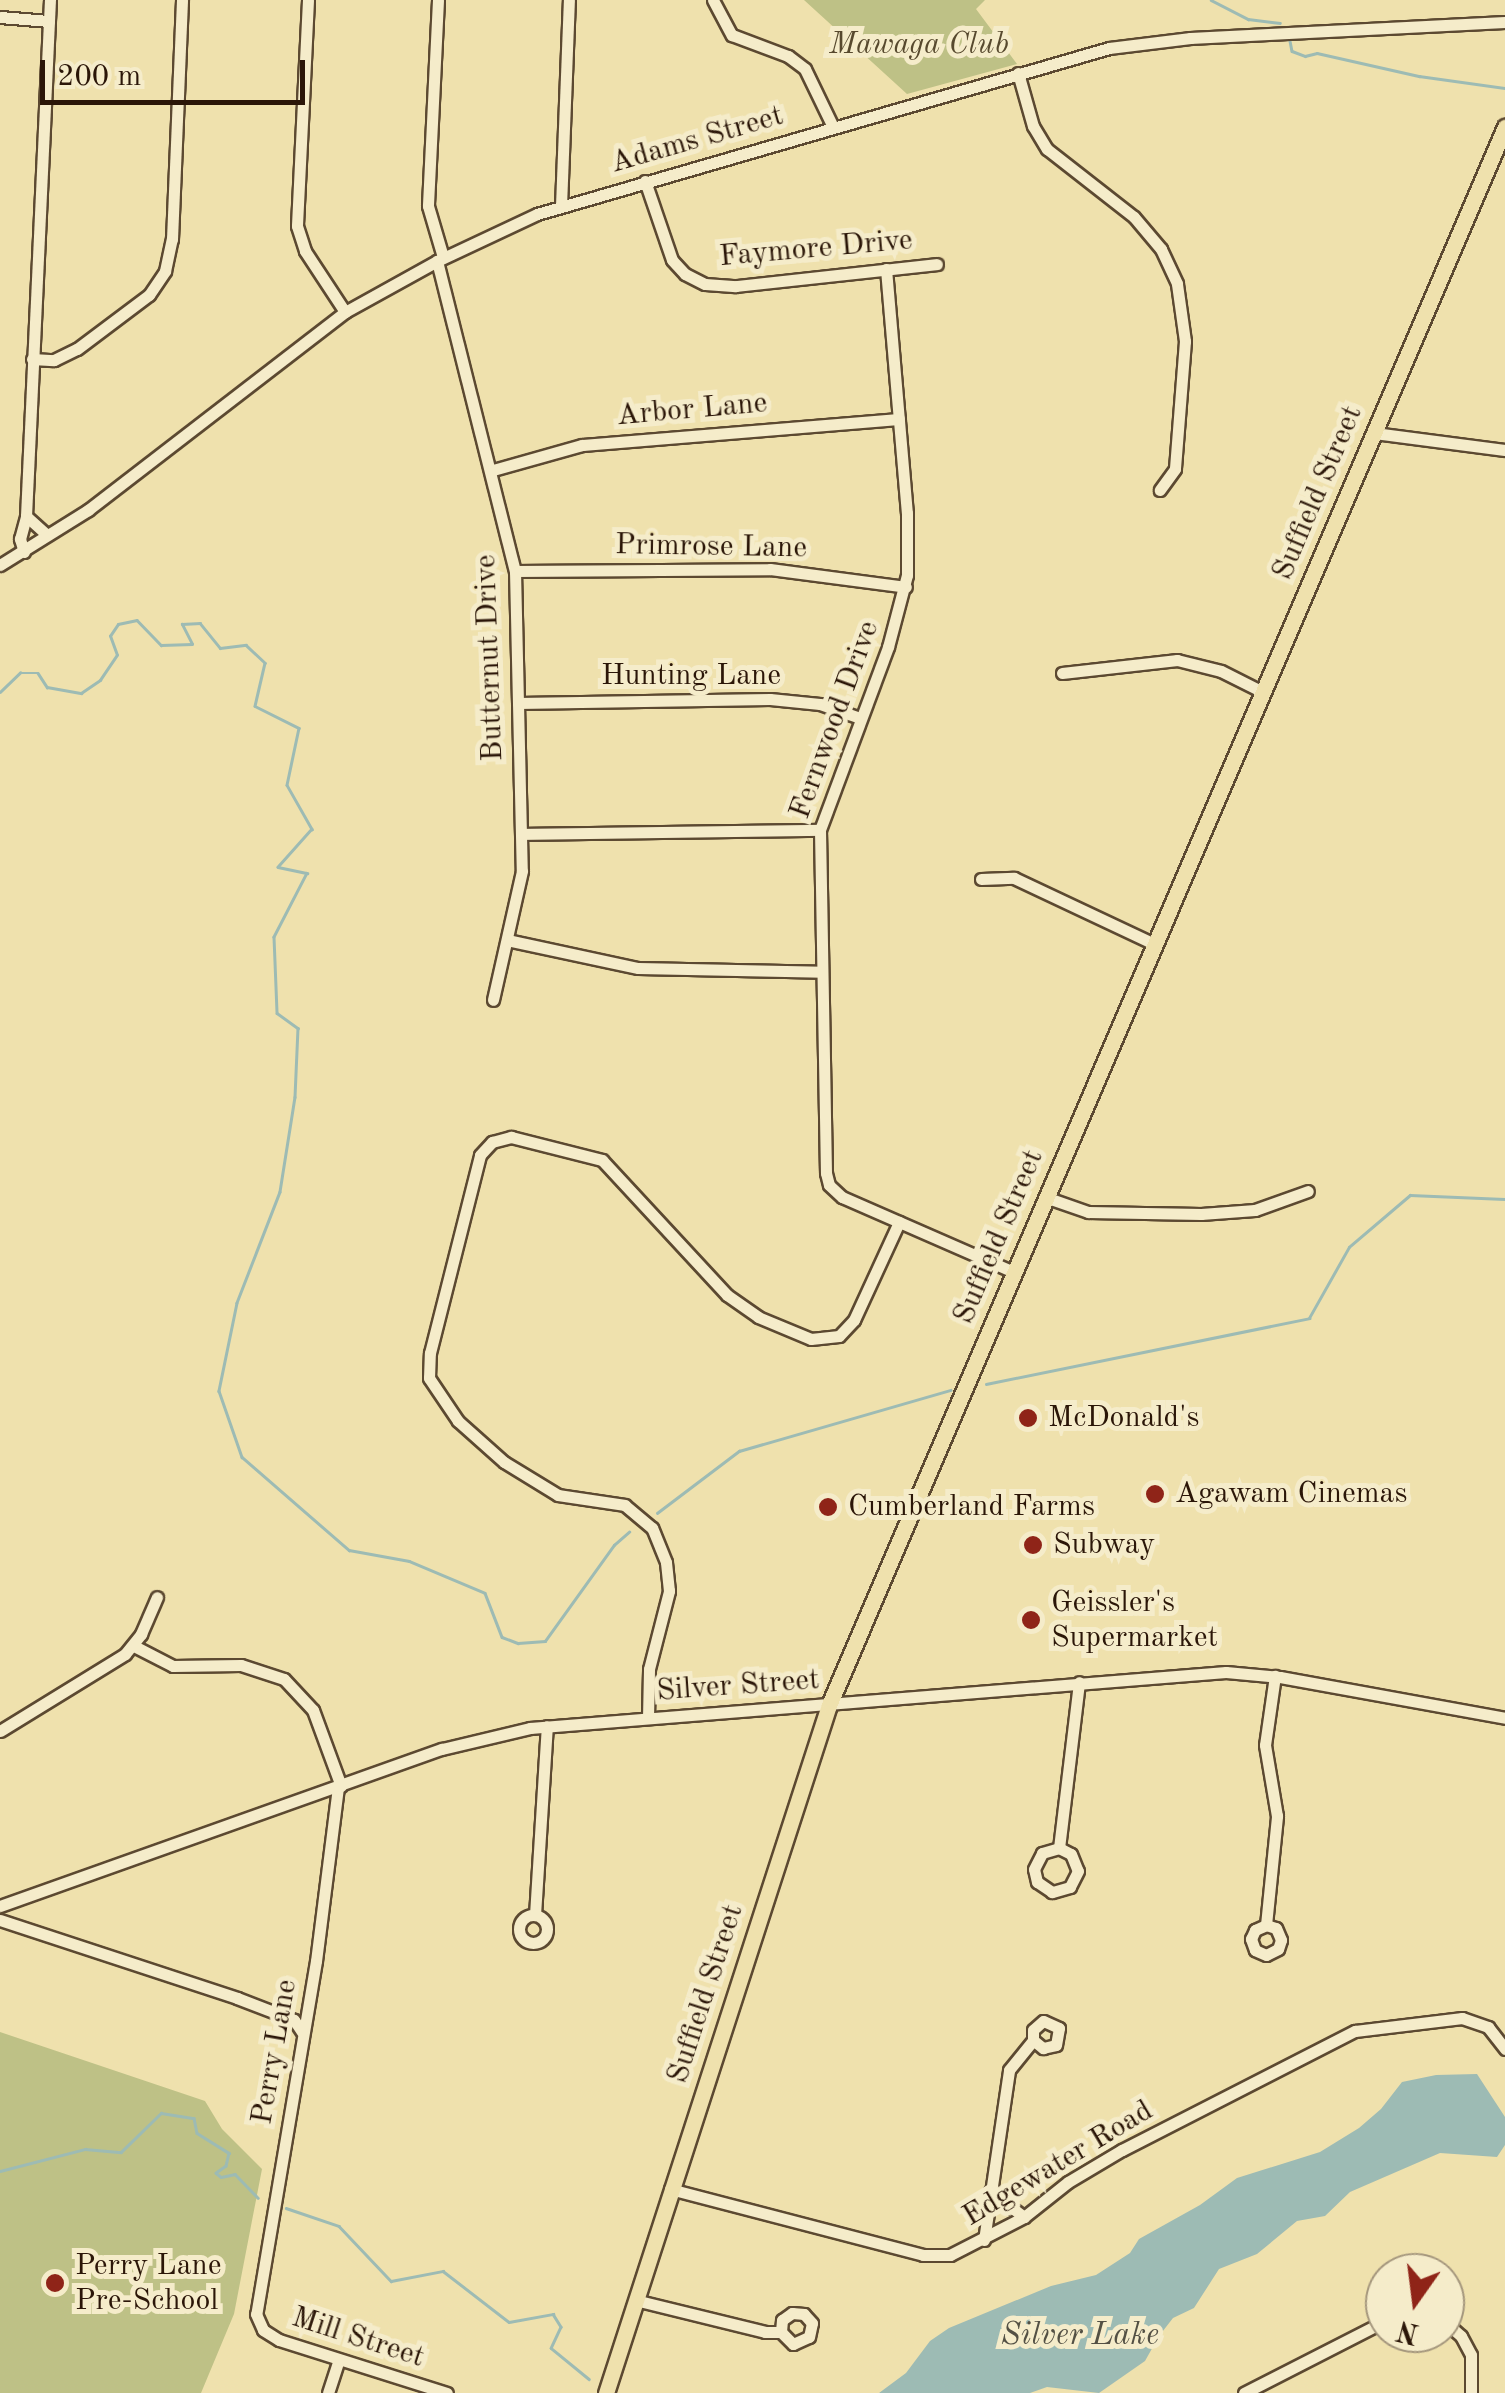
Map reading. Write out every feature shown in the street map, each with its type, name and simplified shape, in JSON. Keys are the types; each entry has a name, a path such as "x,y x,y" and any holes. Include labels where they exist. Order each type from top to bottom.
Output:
{"main road":[{"name":"Suffield Street","path":"606,2393 830,1705 1505,128"}],"street":[{"path":"24,552 20,538 26,516 50,0"},
{"path":"32,359 54,360 77,349 148,295 166,271 172,238 182,0"},
{"path":"308,0 297,226 305,251 345,312"},
{"name":"Butternut Drive","path":"438,0 428,206 516,571 522,871 493,1000"},
{"path":"561,206 569,0"},
{"path":"713,0 724,26 738,38 788,56 805,69 832,127"},
{"path":"0,17 49,21"},
{"name":"Adams Street","path":"0,565 166,451 345,312 440,259 561,206 1018,73 1146,42 1505,22"},
{"path":"1018,73 1033,126 1047,149 1134,216 1160,249 1177,284 1185,341 1174,469 1160,490"},
{"name":"Faymore Drive","path":"644,181 668,253 680,270 697,281 736,286 937,264"},
{"name":"Fernwood Drive","path":"886,270 907,525 906,587 820,830 826,1173 832,1188 898,1222"},
{"name":"Arbor Lane","path":"493,470 582,445 899,419"},
{"path":"1374,433 1505,450"},
{"path":"26,516 47,535"},
{"name":"Primrose Lane","path":"516,571 770,569 906,587"},
{"path":"1062,673 1176,660 1221,671 1262,692"},
{"name":"Hunting Lane","path":"518,703 784,700 820,704 860,718"},
{"path":"522,834 820,830"},
{"path":"981,879 1014,878 1154,944"},
{"path":"508,940 638,968 822,972"},
{"path":"648,1718 649,1669 669,1592 666,1562 652,1528 625,1506 558,1495 510,1466 468,1432 430,1378 430,1353 478,1160 492,1142 511,1137 602,1160 736,1302 811,1339 839,1336 854,1320 898,1222 1014,1272"},
{"path":"1046,1197 1088,1212 1201,1214 1255,1210 1308,1191"},
{"path":"0,1731 116,1662 134,1646 157,1598"},
{"path":"134,1646 173,1666 241,1665 284,1679 313,1710 339,1786"},
{"name":"Silver Street","path":"0,1906 489,1734 547,1726 1198,1672 1275,1676 1505,1718"},
{"path":"1266,1925 1278,1807 1265,1745 1275,1676"},
{"path":"1059,1848 1079,1682"},
{"path":"535,1915 547,1726"},
{"name":"Perry Lane","path":"258,2324 256,2296 316,1961 339,1786"},
{"path":"0,1920 238,1998 294,2020 302,2032"},
{"name":"Edgewater Road","path":"670,2190 923,2255 950,2254 1024,2217 1096,2165 1354,2031 1462,2018 1488,2027 1505,2049"},
{"path":"984,2240 1006,2078 1019,2052 1033,2040"},
{"path":"990,2191 1024,2217"},
{"path":"635,2300 765,2332 781,2332"},
{"name":"Mill Street","path":"258,2324 279,2340 448,2393"},
{"path":"1244,2393 1365,2331"},
{"path":"1465,2344 1471,2355 1471,2393"},
{"path":"328,2393 338,2360"}],"green space":[{"name":"Mawaga Club","path":"804,0 985,0 976,9 1017,64 907,94"},
{"path":"0,2032 205,2101 222,2129 262,2169 234,2314 201,2393 0,2393"}],"water":[{"name":"Silver Lake","path":"1477,2074 1505,2117 1505,2145 1497,2157 1440,2153 1350,2192 1325,2216 1297,2221 1257,2254 1219,2269 1194,2308 1173,2318 1145,2361 1099,2393 1047,2387 1030,2393 879,2393 906,2373 930,2341 949,2328 1051,2286 1096,2275 1130,2253 1139,2239 1200,2205 1237,2178 1320,2152 1359,2128 1381,2109 1402,2082 1436,2075"}],"waterway":[{"path":"1211,0 1248,19 1280,23"},
{"path":"1290,41 1292,51 1305,56 1317,53 1419,76 1505,88"},
{"path":"0,692 20,673 38,673 47,687 81,693 100,680 117,655 110,636 118,624 137,620 161,645 192,644 182,624 200,623 220,648 246,645 265,663 255,706 299,728 287,785 312,829 278,867 307,873 274,937 277,1013 298,1028 295,1097 280,1192 237,1303 219,1391 242,1457 349,1550 409,1561 485,1593 502,1637 518,1643 545,1641 614,1545 629,1532"},
{"path":"986,1384 1309,1318 1349,1247 1410,1195 1505,1199"},
{"path":"657,1513 739,1451 950,1390"},
{"path":"0,2171 85,2149 121,2152 161,2113 194,2118 197,2133 229,2153 226,2166 216,2173 221,2177 235,2174 258,2198"},
{"path":"286,2208 339,2226 391,2281 443,2271 509,2322 553,2314 561,2327 551,2348 589,2379"}],"place":[{"name":"McDonald's","path":"1028,1418"},
{"name":"Agawam Cinemas","path":"1155,1494"},
{"name":"Cumberland Farms","path":"828,1507"},
{"name":"Subway","path":"1033,1545"},
{"name":"Geissler's Supermarket","path":"1031,1620"},
{"name":"Perry Lane Pre-School","path":"55,2283"}]}
